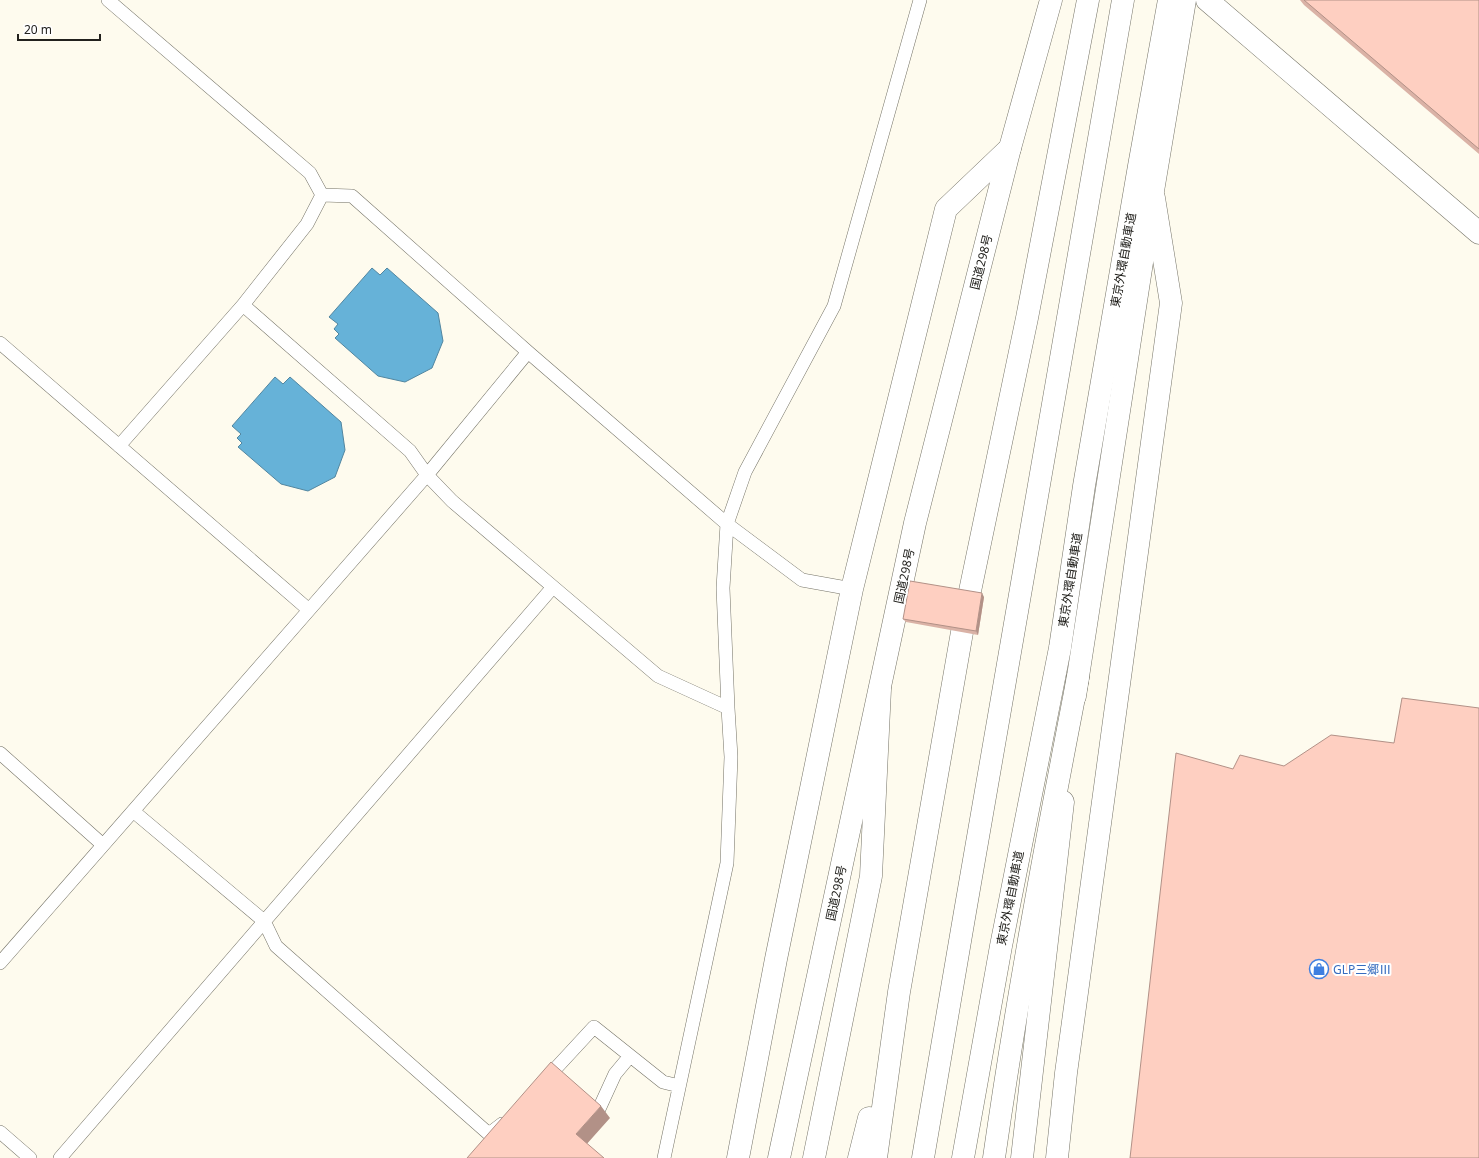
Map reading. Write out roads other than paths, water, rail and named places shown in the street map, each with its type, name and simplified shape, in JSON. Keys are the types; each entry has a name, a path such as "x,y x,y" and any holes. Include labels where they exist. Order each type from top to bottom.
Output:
{"main road":[{"name":"国道298号","path":"779,1158 915,523 1010,148 1051,0"},
{"path":"876,1158 899,992 965,615 1027,318 1088,0"},
{"path":"923,1158 1123,0"},
{"name":"東京外環自動車道","path":"964,1158 1001,946 1060,648 1084,486 1169,0"},
{"path":"1022,1158 1078,677 1153,191 1185,0"},
{"path":"1207,0 1479,233"},
{"path":"738,1158 777,952 852,589 946,210 1010,148"},
{"path":"1058,1158 1067,1065 1171,303 1153,191"},
{"path":"994,1158 1009,1051 1038,882 1078,677"},
{"path":"814,1158 871,876 880,689"},
{"path":"860,1158 899,992"}],"lane":[{"path":"108,0 310,173 322,195"},
{"path":"664,1158 727,863 731,757 723,588 727,524 745,472 834,306 920,0"},
{"path":"120,446 243,305 307,224 322,195"},
{"path":"322,195 352,196 528,352 727,524 802,580 852,589"},
{"path":"243,305 410,451 427,475 452,501 658,676 728,708"},
{"path":"0,343 309,610"},
{"path":"0,963 427,475 528,352"},
{"path":"60,1158 553,587"},
{"path":"0,753 103,845"},
{"path":"133,811 264,921 276,946 485,1139 510,1118"},
{"path":"536,1091 594,1027 663,1082 679,1086"},
{"path":"599,1109 615,1074 630,1056"},
{"path":"0,1132 30,1158"}],"water":[{"path":"372,268 380,275 387,268 438,313 443,341 432,368 405,382 378,376 335,338 339,334 334,329 338,324 329,317"},
{"path":"275,377 283,384 290,377 341,422 345,450 335,477 308,491 281,484 238,447 242,443 237,438 241,434 232,426"}],"place":[{"name":"GLP三郷Ⅲ","path":"1319,969"}]}
